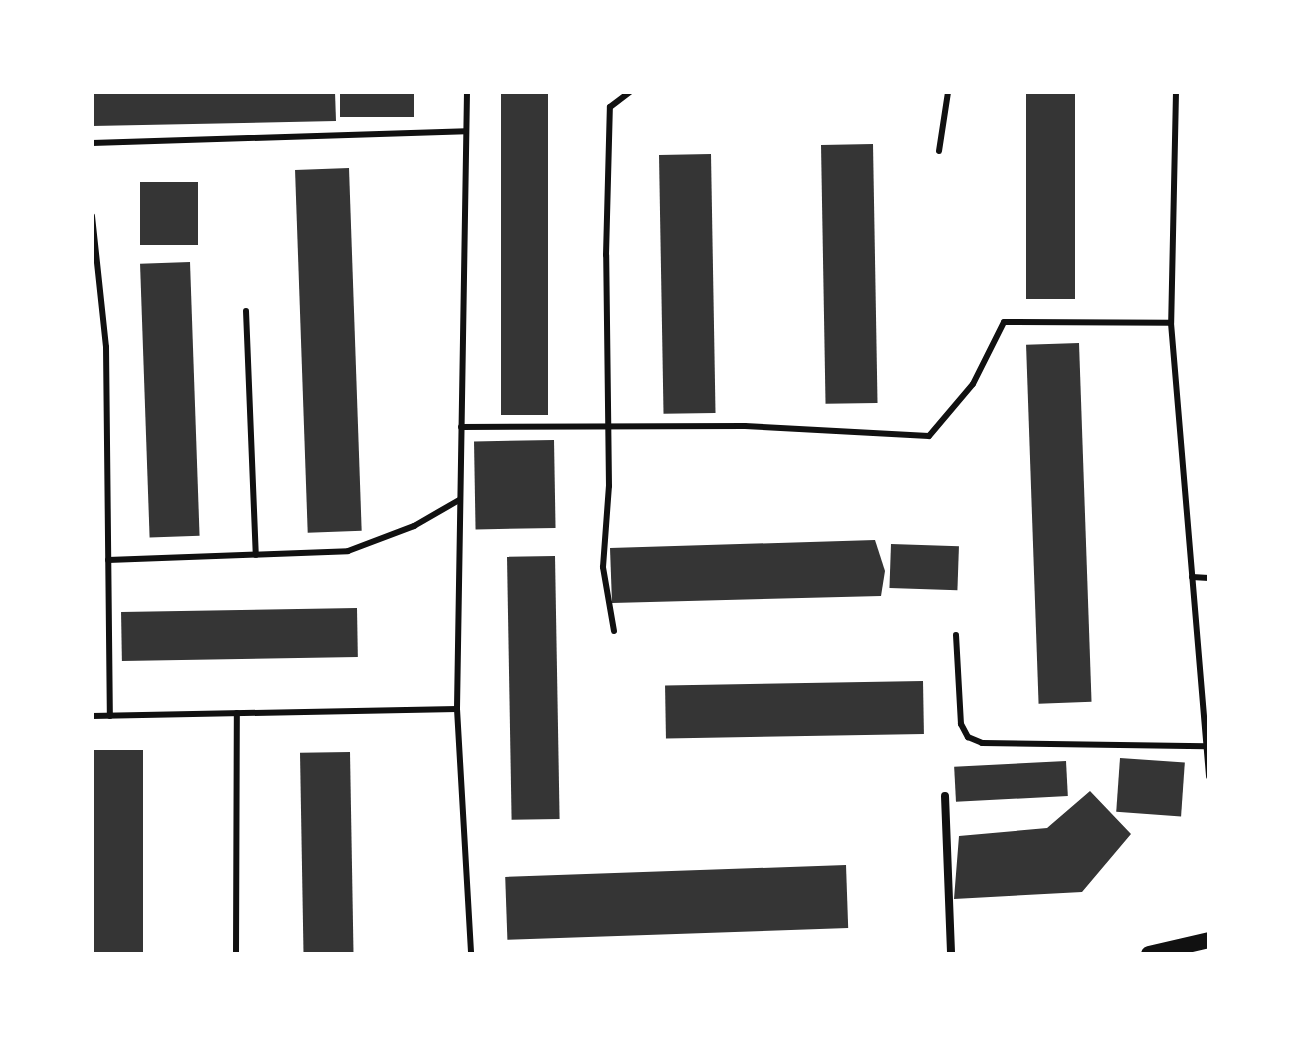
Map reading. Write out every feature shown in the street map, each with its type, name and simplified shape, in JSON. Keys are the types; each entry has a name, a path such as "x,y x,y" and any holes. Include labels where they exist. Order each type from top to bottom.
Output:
{"main road":[{"path":"1149,954 1209,940"}],"street":[{"path":"945,796 951,954"}],"lane":[{"path":"467,92 457,709 471,954"},
{"path":"614,631 603,567 608,427 610,107 630,92"},
{"path":"939,151 948,92"},
{"path":"1176,92 1171,323 1209,776"},
{"path":"92,143 466,131"},
{"path":"92,216 106,347 110,716"},
{"path":"246,311 256,555"},
{"path":"461,427 745,426 929,436 973,384 1004,322 1171,323"},
{"path":"108,560 348,551 414,526 459,500"},
{"path":"1192,577 1209,578"},
{"path":"956,635 961,724 968,737 982,743 1206,746"},
{"path":"92,716 457,709"},
{"path":"236,954 237,713"}],"building":[{"path":"92,92 335,92 336,121 92,126"},
{"path":"340,92 414,92 414,117 340,117"},
{"path":"501,92 548,92 548,415 501,415"},
{"path":"1026,92 1075,92 1075,299 1026,299"},
{"path":"873,144 878,403 826,404 821,145"},
{"path":"711,154 716,413 664,414 659,155"},
{"path":"349,168 362,531 308,533 295,170"},
{"path":"140,182 198,182 198,245 140,245"},
{"path":"190,262 200,536 150,538 140,264"},
{"path":"1079,343 1092,702 1039,704 1026,345"},
{"path":"554,440 556,528 476,529 474,441"},
{"path":"875,540 885,571 881,596 612,603 610,548"},
{"path":"891,544 959,546 957,590 889,588"},
{"path":"555,556 560,819 512,820 507,557"},
{"path":"357,608 358,657 122,661 121,612"},
{"path":"923,681 924,734 666,738 665,686"},
{"path":"92,750 143,750 143,954 92,954"},
{"path":"350,752 354,954 304,954 300,753"},
{"path":"1120,758 1185,763 1181,816 1116,812"},
{"path":"1066,761 1068,796 956,802 954,767"},
{"path":"1090,791 1131,834 1082,892 954,899 959,836 1047,828"},
{"path":"846,865 848,928 507,940 505,877"}]}
